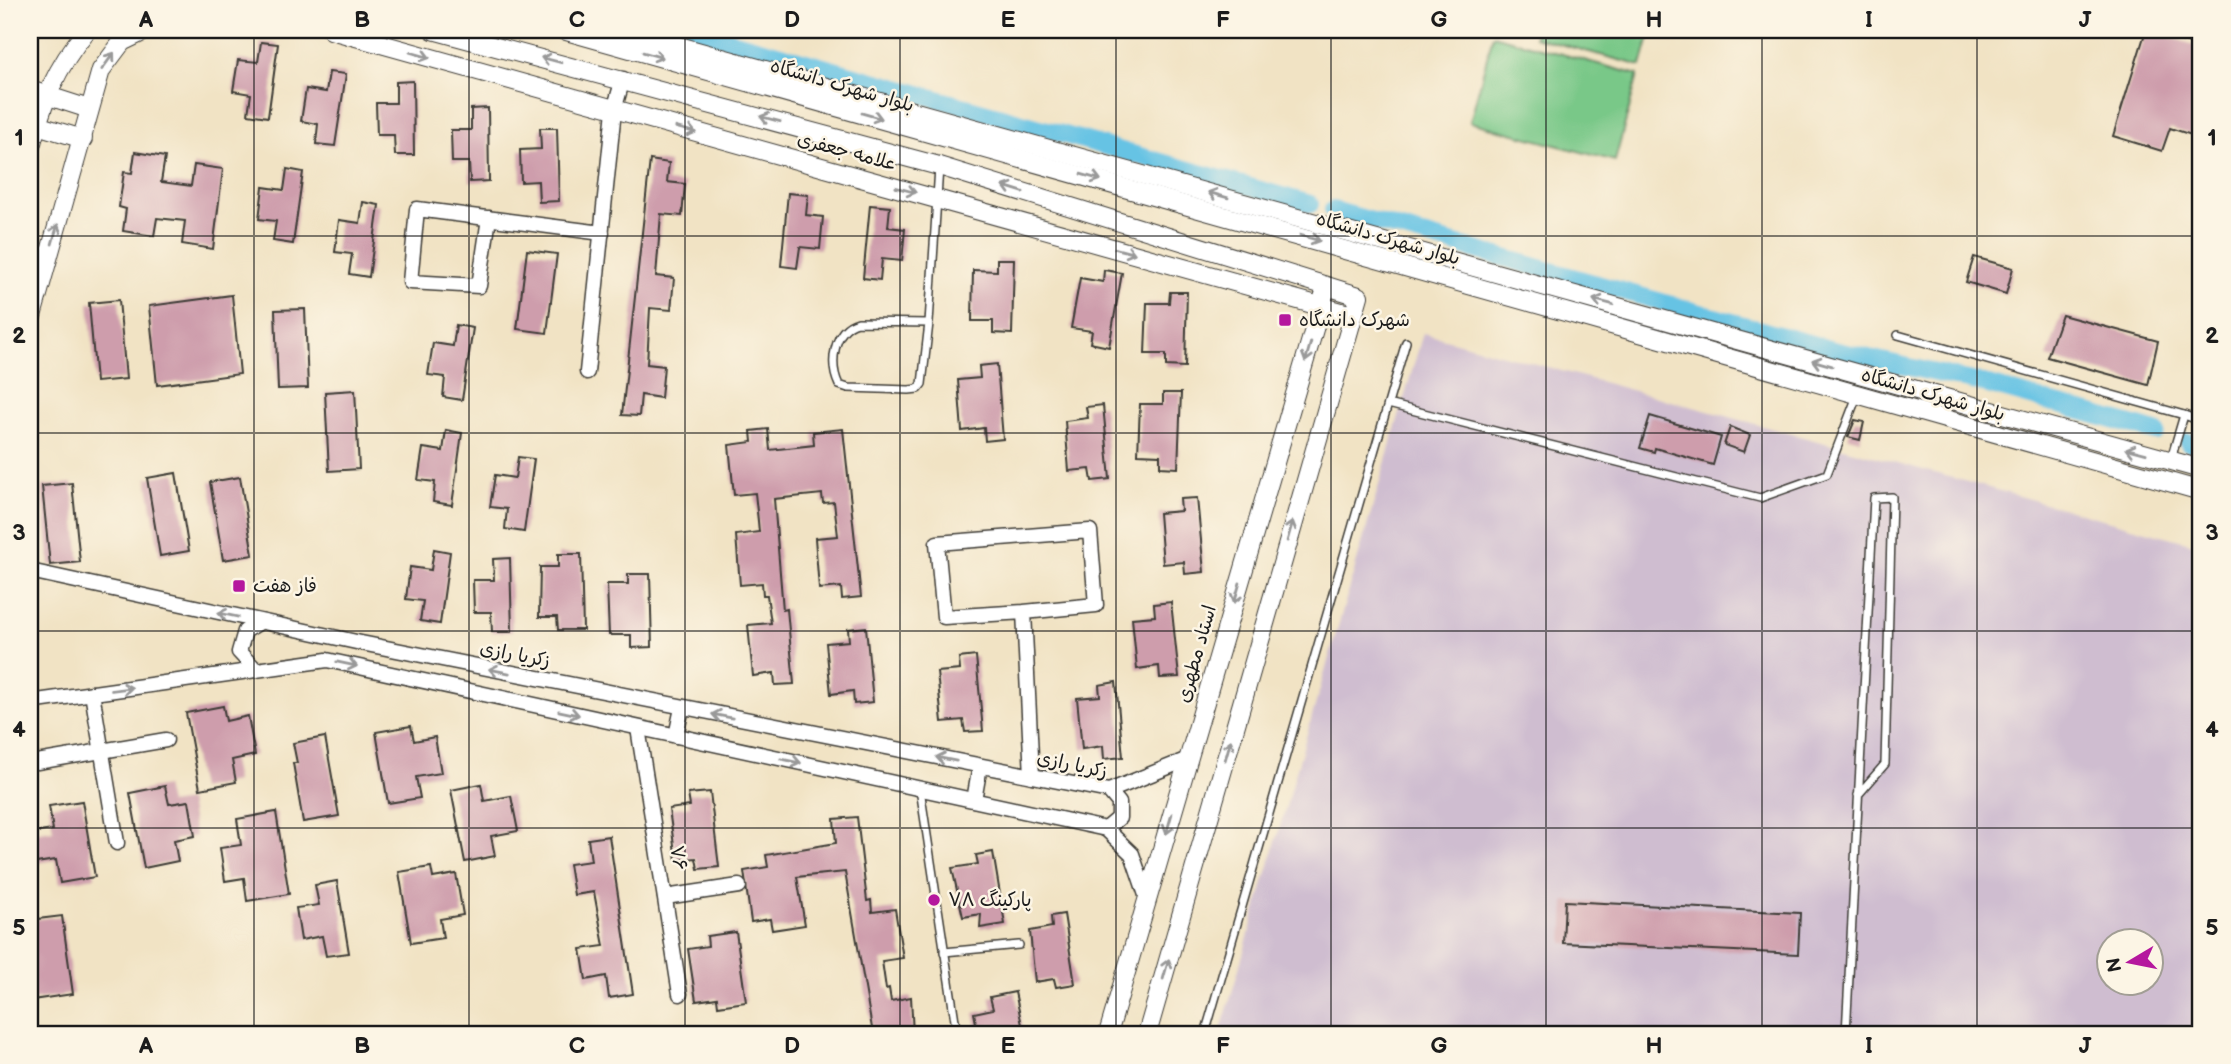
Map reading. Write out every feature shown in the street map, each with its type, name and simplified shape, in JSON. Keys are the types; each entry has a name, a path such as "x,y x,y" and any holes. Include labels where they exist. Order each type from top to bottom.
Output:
{"street":[{"path":"30,150 37,92 86,30"},
{"path":"30,323 101,70 122,43 147,30"},
{"name":"علامه جعفری","path":"331,30 1352,315 1359,296 939,166 433,30"},
{"name":"بلوار شهرک دانشگاه","path":"564,30 2201,491"},
{"name":"بلوار شهرک دانشگاه","path":"621,30 2201,469"},
{"path":"587,372 614,110 623,79"},
{"path":"37,92 89,109"},
{"path":"33,124 83,139"},
{"path":"489,218 479,286 411,282 417,209 489,218 602,233"},
{"name":"استاد مطهری","path":"1108,1034 1327,286"},
{"path":"1147,1034 1352,315"},
{"path":"2163,480 2170,460"},
{"path":"1090,531 1096,605 1024,612 944,617 937,543 1090,531"},
{"name":"زکریا رازی","path":"30,571 260,622 1109,791 1119,803 1119,818 1106,829"},
{"path":"1024,612 1032,776"},
{"path":"256,670 239,652 244,631 260,622"},
{"path":"30,702 327,660 1106,829 1132,854 1147,898"},
{"path":"92,694 117,844"},
{"path":"676,736 682,708"},
{"name":"۷۶","path":"638,728 680,994"},
{"path":"37,762 166,740"},
{"path":"1109,791 1188,758"},
{"path":"974,800 980,766"},
{"path":"665,897 739,886"}],"lane":[{"path":"929,323 858,322 848,325 840,332 836,343 835,376 839,385 848,388 918,389 924,374 929,323 939,166"},
{"path":"1898,335 2201,421"},
{"path":"1205,1034 1406,342"},
{"path":"1388,404 1760,498 1827,474 1857,396"},
{"path":"2170,460 2183,415"},
{"path":"1846,1034 1858,795 1874,498 1892,497 1885,764 1858,795"},
{"path":"919,789 957,1034"},
{"path":"944,952 1019,945"}],"shaded area":[{"path":"1423,333 2201,546 2201,1034 1220,1034"}],"green space":[{"path":"1536,30 1651,30 1641,66 1534,37"},
{"path":"1493,35 1638,75 1615,161 1470,122"}],"building":[{"path":"2146,30 2201,47 2201,138 2170,128 2162,151 2113,136"},
{"path":"261,42 278,44 268,117 248,114 251,94 233,91 238,60 258,62"},
{"path":"329,72 346,74 335,146 316,144 318,124 301,121 306,89 326,92"},
{"path":"413,81 414,155 395,155 394,135 377,135 376,103 396,103 396,82"},
{"path":"488,108 489,181 470,182 469,162 452,162 451,130 471,130 471,109"},
{"path":"540,128 557,128 559,201 539,202 538,181 521,182 520,150 541,149"},
{"path":"135,152 165,157 161,182 191,186 194,165 223,169 213,249 182,244 185,221 157,218 154,236 123,231 126,209 119,207 124,172 132,173"},
{"path":"650,160 669,163 667,182 685,184 682,216 661,214 656,276 674,278 671,310 650,308 647,364 664,366 661,398 641,395 639,416 622,415"},
{"path":"287,169 303,172 293,244 273,241 276,221 259,219 263,187 284,190"},
{"path":"788,193 808,195 806,215 823,217 820,249 800,247 797,268 781,266"},
{"path":"363,202 379,205 369,277 349,274 352,254 335,252 339,220 360,223"},
{"path":"870,205 890,207 888,227 905,229 902,261 882,259 880,280 863,278"},
{"path":"527,250 557,254 547,333 517,329"},
{"path":"1974,257 2013,268 2006,294 1966,282"},
{"path":"997,259 1014,259 1012,334 993,333 993,321 972,321 973,270 997,271"},
{"path":"1104,270 1122,273 1109,347 1090,343 1092,331 1071,328 1080,278 1103,282"},
{"path":"1170,292 1187,292 1185,367 1166,366 1166,354 1145,354 1147,303 1169,303"},
{"path":"232,295 240,374 157,385 149,306"},
{"path":"119,300 126,379 96,382 89,303"},
{"path":"305,309 308,388 278,389 275,310"},
{"path":"2062,315 2158,341 2148,385 2047,357"},
{"path":"456,325 473,328 462,400 443,397 445,377 428,375 433,343 453,346"},
{"path":"997,364 1003,439 985,441 984,428 962,431 958,380 980,378 979,366"},
{"path":"355,390 359,469 329,471 325,392"},
{"path":"1163,393 1181,393 1178,468 1160,467 1160,455 1138,454 1140,404 1163,404"},
{"path":"1103,405 1110,479 1092,481 1090,469 1069,471 1065,421 1088,418 1086,407"},
{"path":"1650,416 1721,437 1713,465 1655,448 1654,452 1640,448"},
{"path":"1855,420 1864,422 1860,440 1848,437"},
{"path":"1730,427 1750,435 1744,452 1724,445"},
{"path":"768,429 770,450 814,445 813,432 843,429 861,597 842,599 841,587 819,589 815,538 838,536 834,502 823,503 822,494 774,499 783,610 787,609 794,684 775,685 774,673 753,676 748,625 771,623 767,595 763,595 762,583 740,585 736,535 759,532 755,493 734,495 729,445 752,442 751,431"},
{"path":"446,430 462,433 452,505 433,502 435,482 418,480 423,448 443,451"},
{"path":"518,457 534,459 524,532 505,529 507,509 490,507 495,475 515,478"},
{"path":"176,473 189,551 160,556 147,478"},
{"path":"240,477 253,555 223,560 210,482"},
{"path":"72,483 80,562 50,565 42,486"},
{"path":"1197,498 1204,572 1185,574 1184,562 1163,564 1159,513 1181,511 1180,499"},
{"path":"434,549 450,552 440,624 420,621 423,601 406,599 410,567 431,570"},
{"path":"558,554 581,554 583,630 558,630 557,617 539,617 540,567 558,567"},
{"path":"510,558 512,632 492,632 491,612 474,612 473,580 494,580 493,559"},
{"path":"628,574 650,574 652,647 631,648 631,635 609,635 607,584 628,584"},
{"path":"1171,602 1179,677 1160,678 1159,666 1137,669 1132,618 1155,616 1154,604"},
{"path":"866,627 873,702 854,704 853,691 831,694 826,643 849,641 848,629"},
{"path":"976,656 983,731 965,732 963,720 942,722 937,672 960,670 959,658"},
{"path":"1116,682 1123,757 1104,759 1103,746 1082,749 1077,698 1100,696 1099,685"},
{"path":"223,706 226,721 248,716 255,755 232,760 236,782 200,789 186,713"},
{"path":"411,726 414,741 435,737 441,773 416,777 420,798 388,803 376,732"},
{"path":"325,737 339,816 303,822 293,763 297,763 293,743"},
{"path":"481,784 484,801 511,796 518,831 491,836 495,856 465,862 451,790"},
{"path":"165,786 169,804 189,801 195,836 174,840 178,861 144,868 130,793"},
{"path":"710,792 719,867 698,869 696,858 676,860 669,809 690,806 688,794"},
{"path":"82,801 95,877 60,883 56,860 36,863 31,833 53,830 49,806"},
{"path":"276,812 289,894 247,901 244,878 225,881 220,848 241,845 237,819"},
{"path":"857,817 867,901 871,900 872,912 895,909 903,958 882,961 886,989 889,988 891,1001 911,997 913,1034 873,1034 845,872 797,877 805,925 772,930 770,919 751,922 744,871 768,867 766,855 836,843 834,819"},
{"path":"609,836 633,994 609,998 606,976 586,980 581,949 604,946 594,892 574,895 569,864 591,861 588,839"},
{"path":"993,852 1005,924 980,928 981,914 963,917 952,868 978,864 976,855"},
{"path":"431,867 433,878 456,874 463,915 440,919 443,938 411,943 399,872"},
{"path":"337,881 349,953 326,956 322,936 301,940 296,908 319,905 315,885"},
{"path":"1565,901 1800,913 1798,954 1563,943"},
{"path":"1064,914 1075,984 1056,987 1054,979 1035,982 1030,931 1052,927 1051,916"},
{"path":"62,916 73,994 32,1000 30,920"},
{"path":"736,932 746,1002 718,1006 717,998 696,1001 688,949 708,946 707,936"},
{"path":"1015,992 1024,1034 995,1034 993,1024 977,1028 974,1013 993,1009 990,997"}],"waterway":[{"path":"692,30 1310,204"},
{"path":"1333,210 1833,350 1981,383 2156,432"},
{"path":"2188,442 2201,447"}],"place":[{"name":"شهرک دانشگاه","path":"1285,320"},
{"name":"فاز هفت","path":"239,586"},
{"name":"پارکینگ ۷۸","path":"934,900"}]}
